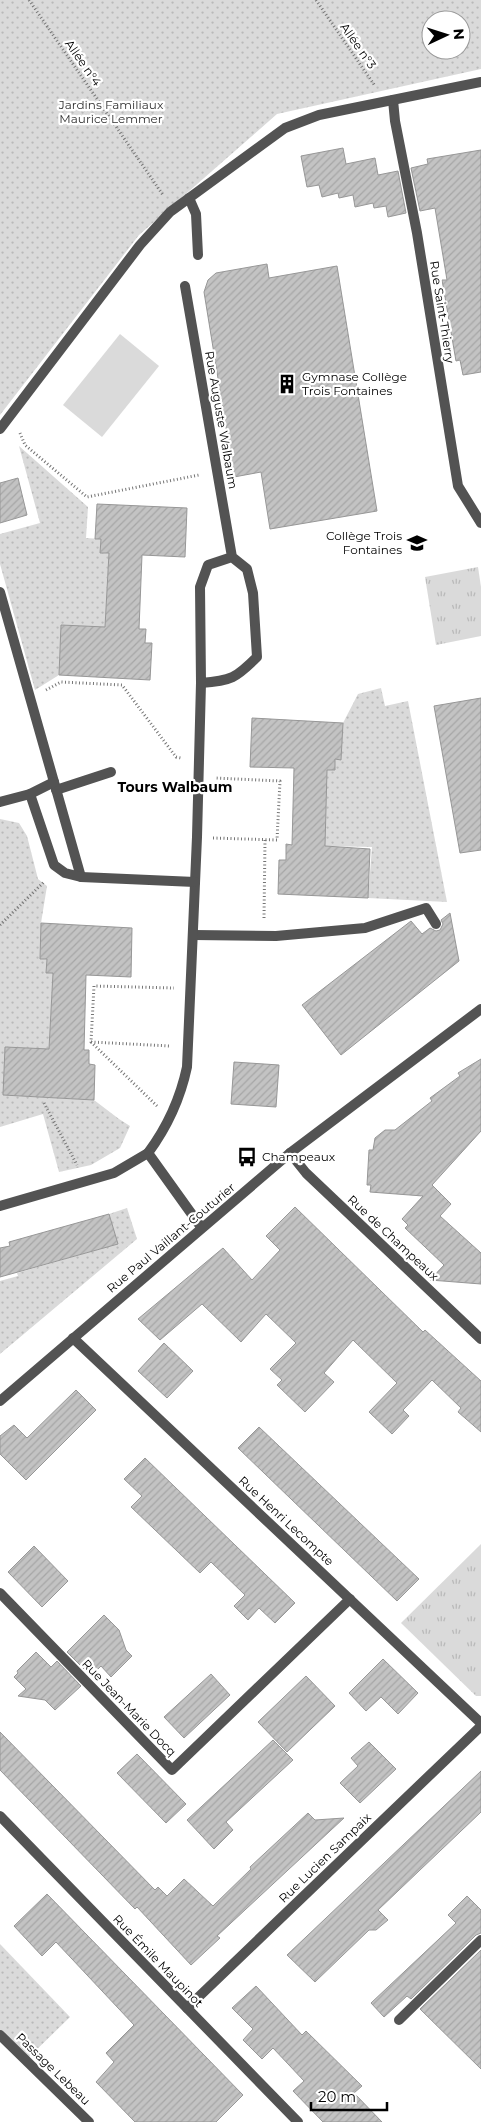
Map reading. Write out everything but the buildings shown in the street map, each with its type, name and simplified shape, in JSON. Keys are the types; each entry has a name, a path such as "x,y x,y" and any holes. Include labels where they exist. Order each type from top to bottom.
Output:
{"street":[{"path":"3,425 140,245 170,212 285,128 319,115 481,82"},
{"name":"Rue Saint-Thierry","path":"390,101 417,233 458,486 481,523"},
{"path":"189,198 196,214 198,255"},
{"name":"Rue Auguste Walbaum","path":"185,286 232,558"},
{"path":"0,1206 114,1173 148,1153 164,1132 182,1088 187,1067 194,935 199,777 200,586 208,566 232,558 248,569 253,593 257,657 238,676 221,682 200,683"},
{"path":"0,592 81,877"},
{"path":"0,802 111,772"},
{"path":"30,794 54,865 65,873 81,877 195,882"},
{"path":"194,935 276,936 365,928 426,908 436,924"},
{"name":"Rue Paul Vaillant-Couturier","path":"0,1400 290,1153 481,1008"},
{"path":"148,1153 201,1227"},
{"name":"Rue de Champeaux","path":"290,1153 306,1173 481,1339"},
{"name":"Rue Henri Lecompte","path":"73,1338 481,1724"},
{"name":"Rue Jean-Marie Docq","path":"0,1594 172,1770 350,1599"},
{"name":"Rue Lucien Sampaix","path":"187,2008 481,1724"},
{"name":"Rue Émile Maupinot","path":"0,1816 298,2122"},
{"path":"399,2020 481,1940"},
{"name":"Passage Lebeau","path":"0,2035 89,2122"}],"path":[{"name":"Allée n°4","path":"29,0 160,189 170,212"},
{"name":"Allée n°3","path":"316,0 390,101"},
{"path":"3,425 18,429 25,445 87,497 217,471"},
{"path":"30,699 61,682 122,685 176,757 199,761"},
{"path":"197,837 277,840 280,781 199,777"},
{"path":"263,936 265,840"},
{"path":"0,925 43,883 54,865"},
{"path":"170,1119 91,1042 94,986 191,989"},
{"path":"91,1042 188,1047"},
{"path":"44,1103 86,1181"}],"green space":[{"name":"Jardins Familiaux Maurice Lemmer","path":"0,0 481,0 481,69 277,114 139,235 0,415"},
{"path":"120,334 159,366 102,437 63,405"},
{"path":"19,446 88,507 86,538 101,539 100,553 109,553 105,627 61,625 59,675 35,690 0,564 0,534 40,523"},
{"path":"478,567 481,587 481,636 436,645 425,577"},
{"path":"381,688 385,706 408,701 447,902 368,898 372,847 325,846 327,770 334,770 335,759 341,759 343,723 358,694"},
{"path":"0,819 19,823 27,836 38,879 47,886 41,923 40,958 47,959 46,973 53,973 49,1049 6,1047 3,1095 94,1100 130,1126 120,1148 91,1165 59,1172 43,1114 0,1127"},
{"path":"127,1208 137,1239 0,1354 0,1281 18,1276 17,1273 117,1244 109,1214"},
{"path":"481,1544 481,1696 476,1696 401,1623"},
{"path":"0,1944 70,2017 26,2060 0,2031"}],"place":[{"name":"Gymnase Collège Trois Fontaines","path":"287,384"},
{"name":"Collège Trois Fontaines","path":"417,543"},
{"name":"Champeaux","path":"247,1157"}],"district":[{"name":"Tours Walbaum","path":"175,787"}]}
